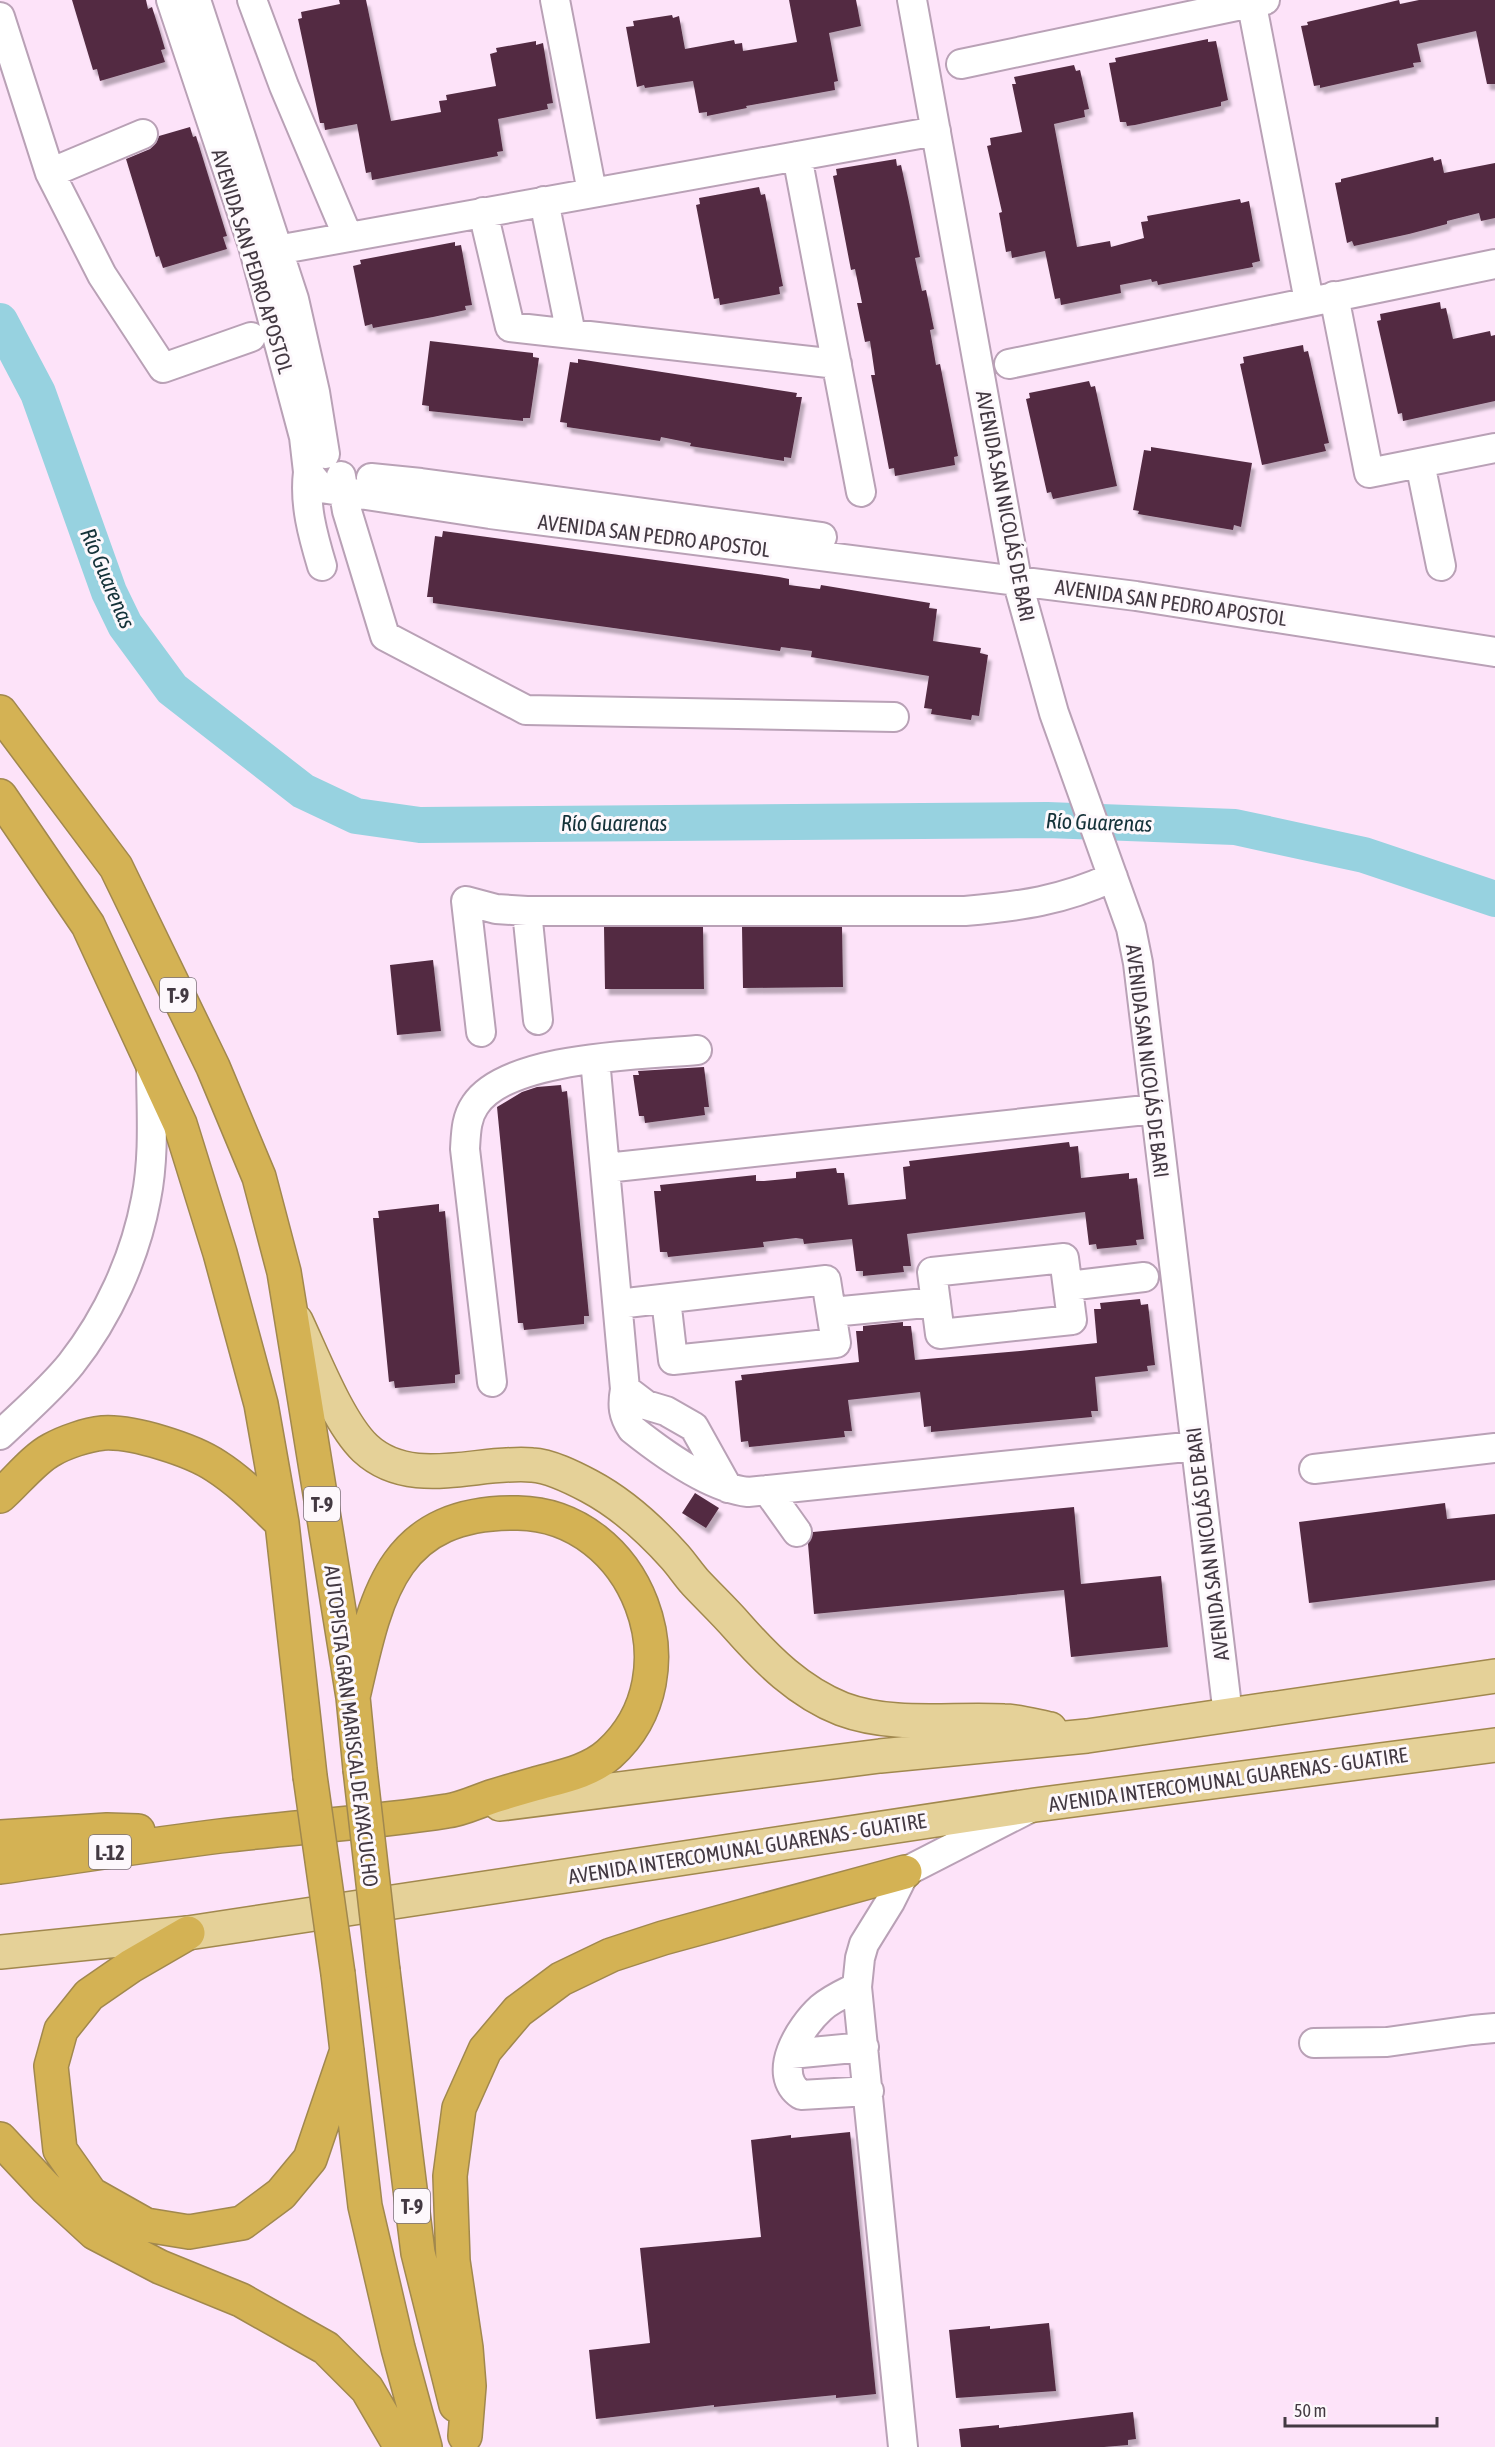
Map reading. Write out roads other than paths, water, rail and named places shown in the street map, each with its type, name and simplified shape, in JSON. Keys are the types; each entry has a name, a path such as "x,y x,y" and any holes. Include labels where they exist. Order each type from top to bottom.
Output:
{"highway":[{"name":"AUTOPISTA GRAN MARISCAL DE AYACUCHO","path":"0,712 116,867 213,1066 259,1177 284,1272 353,1697 383,1971 418,2253 448,2381 467,2441"},
{"name":"T-9","path":"0,796 88,925 180,1124 220,1253 261,1404 282,1523 310,1776 338,1974 365,2206 398,2348 425,2447"},
{"path":"0,1496 49,1451 74,1440 104,1433 143,1438 182,1450 215,1465 250,1492 282,1523"},
{"path":"0,1836 107,1830 186,1829 220,1836 451,1811 580,1771 607,1756 626,1735 640,1709 649,1684 652,1659 643,1606 633,1583 617,1559 576,1529 532,1514 492,1514 464,1519 418,1540 405,1554 384,1588 371,1618 353,1697"},
{"name":"L-12","path":"0,1867 220,1836"},
{"path":"467,2441 469,2386 466,2348 453,2261 450,2176 459,2108 485,2050 519,2011 561,1979 611,1955 663,1938 905,1872"},
{"path":"188,1933 131,1966 89,1995 61,2030 51,2066 60,2150 91,2194 146,2225 189,2232 242,2223 281,2194 310,2159 346,2050"},
{"path":"0,2139 46,2188 95,2233 160,2267 241,2300 326,2348 367,2389 401,2447"}],"main road":[{"path":"290,1310 342,1416 365,1448 380,1459 402,1468 435,1472 502,1465 534,1465 589,1486 637,1520 676,1557 693,1581 771,1663 816,1696 840,1708 864,1716 919,1720 1006,1720 1087,1736"},
{"path":"451,1811 879,1756 1087,1736 1495,1676"},
{"name":"AVENIDA INTERCOMUNAL GUARENAS - GUATIRE","path":"0,1952 188,1933 1035,1805 1495,1745"}],"street":[{"name":"AVENIDA SAN PEDRO APOSTOL","path":"171,0 253,246 304,437 308,472 321,488 342,484 421,483 937,553 1212,607 1495,652"},
{"name":"AVENIDA SAN PEDRO APOSTOL","path":"196,0 294,299 315,392 327,470 342,484"},
{"path":"252,0 284,86 348,237"},
{"path":"555,0 592,192"},
{"name":"AVENIDA SAN NICOLÁS DE BARI","path":"912,0 1015,570 1053,713 1131,928 1138,963 1228,1715"},
{"path":"961,64 1256,1 1322,299 1369,473 1495,448"},
{"path":"1,22 50,173 102,275 163,368 250,337"},
{"path":"277,250 936,131"},
{"path":"50,173 143,134"},
{"path":"797,156 861,492"},
{"path":"544,201 571,334"},
{"path":"483,212 510,327 837,364"},
{"path":"1009,364 1495,264"},
{"path":"1420,463 1441,566"},
{"path":"308,472 306,489 312,528 322,566"},
{"path":"342,484 346,511 385,636 526,710 894,717"},
{"name":"AVENIDA SAN PEDRO APOSTOL","path":"1015,570 1495,634"},
{"path":"481,1032 466,901 496,909 527,911 965,911 1024,906 1116,886"},
{"path":"527,911 537,1020"},
{"path":"492,1382 465,1149 466,1123 475,1104 497,1085 537,1069 595,1059 698,1050"},
{"path":"595,1059 626,1389 622,1406 632,1429 712,1483 748,1492 1196,1446"},
{"path":"0,1435 70,1364 94,1329 126,1269 147,1198 151,1063"},
{"path":"606,1168 1155,1109"},
{"path":"1064,1258 1072,1320 940,1334 936,1302 932,1272 1064,1258"},
{"path":"1068,1286 1144,1277"},
{"path":"618,1304 826,1280 836,1343 673,1360 666,1299"},
{"path":"832,1312 936,1302"},
{"path":"626,1389 646,1406 666,1411 694,1427 728,1488"},
{"path":"1314,1468 1495,1448"},
{"path":"767,1490 796,1532"},
{"path":"903,2447 857,1987 860,1958 864,1944 890,1902 905,1872 1035,1805"},
{"path":"857,1987 829,2001 804,2027 791,2054 787,2072 788,2080 801,2095 868,2091"},
{"path":"1314,2043 1388,2042 1495,2028"},
{"path":"791,2054 864,2048"}],"waterway":[{"name":"Río Guarenas","path":"0,321 38,393 109,592 125,625 172,689 303,791 356,816 420,825 1047,820 1235,827 1364,855 1495,899"}]}
